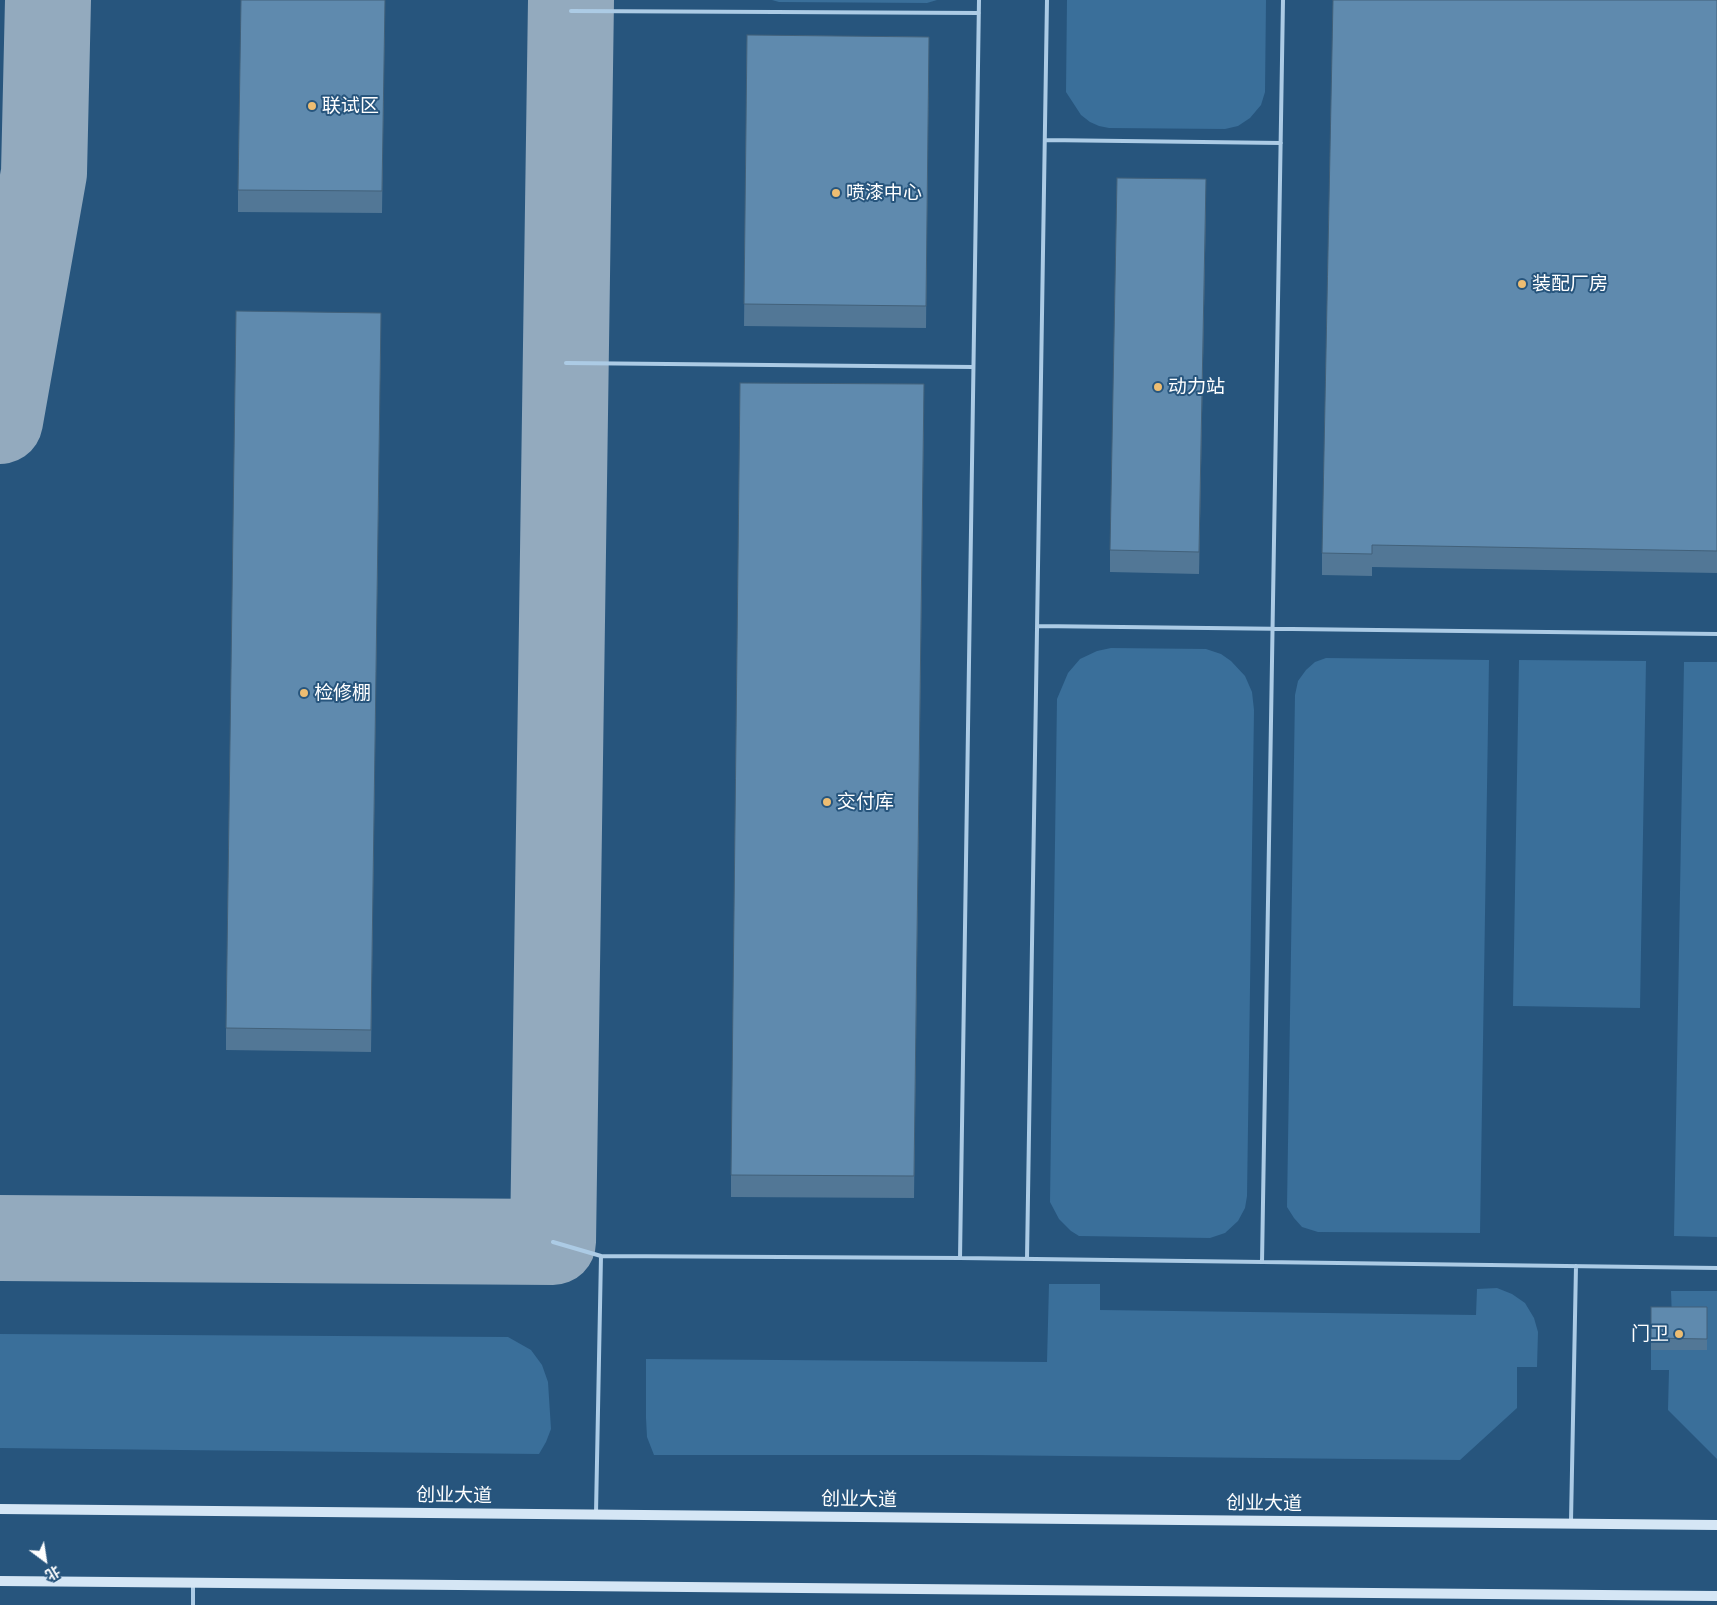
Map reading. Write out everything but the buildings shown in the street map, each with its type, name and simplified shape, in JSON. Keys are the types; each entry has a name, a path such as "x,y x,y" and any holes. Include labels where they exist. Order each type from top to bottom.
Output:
{"main road":[{"name":"创业大道","path":"0,1509 1717,1525"},
{"path":"0,1581 1687,1600 1717,1596"}],"lane":[{"path":"960,1258 979,0"},
{"path":"1027,1259 1047,0"},
{"path":"1262,1262 1283,0"},
{"path":"571,10 979,13"},
{"path":"1045,140 1280,143"},
{"path":"566,363 973,367"},
{"path":"1037,626 1717,634"},
{"path":"553,1242 601,1256 960,1258 1717,1268"},
{"path":"596,1514 601,1256"},
{"path":"1572,1523 1576,1266"},
{"path":"193,1583 193,1605"}],"shaded area":[{"path":"772,0 937,0 927,3 779,2"},
{"path":"1067,0 1266,0 1265,92 1261,105 1250,118 1238,126 1225,129 1109,128 1090,122 1081,115 1066,92"},
{"path":"1111,648 1206,649 1221,654 1231,661 1245,676 1252,692 1254,710 1247,1196 1245,1208 1238,1221 1225,1233 1210,1238 1079,1236 1059,1219 1050,1202 1057,699 1068,673 1080,659 1097,651"},
{"path":"1326,658 1489,660 1480,1233 1318,1232 1302,1227 1287,1207 1295,695 1298,681 1306,670 1315,662"},
{"path":"1519,660 1646,661 1640,1008 1513,1006"},
{"path":"1684,662 1717,662 1717,1237 1674,1236"},
{"path":"1049,1284 1100,1284 1100,1310 1476,1315 1477,1289 1497,1288 1512,1294 1525,1303 1534,1318 1538,1332 1537,1367 1517,1367 1517,1408 1460,1460 974,1455 654,1455 647,1437 646,1359 1047,1362"},
{"path":"1671,1291 1717,1291 1717,1459 1668,1410 1669,1370 1651,1370 1651,1350 1706,1350 1672,1319"},
{"path":"0,1334 508,1337 531,1350 542,1365 548,1382 551,1429 539,1454 0,1448"}],"taxiway":[{"path":"0,421 44,173 48,0"},
{"path":"0,1238 553,1242 571,0"}],"place":[{"name":"联试区","path":"312,106"},
{"name":"喷漆中心","path":"836,193"},
{"name":"装配厂房","path":"1522,284"},
{"name":"动力站","path":"1158,387"},
{"name":"检修棚","path":"304,693"},
{"name":"交付库","path":"827,802"},
{"name":"门卫","path":"1679,1334"}]}
